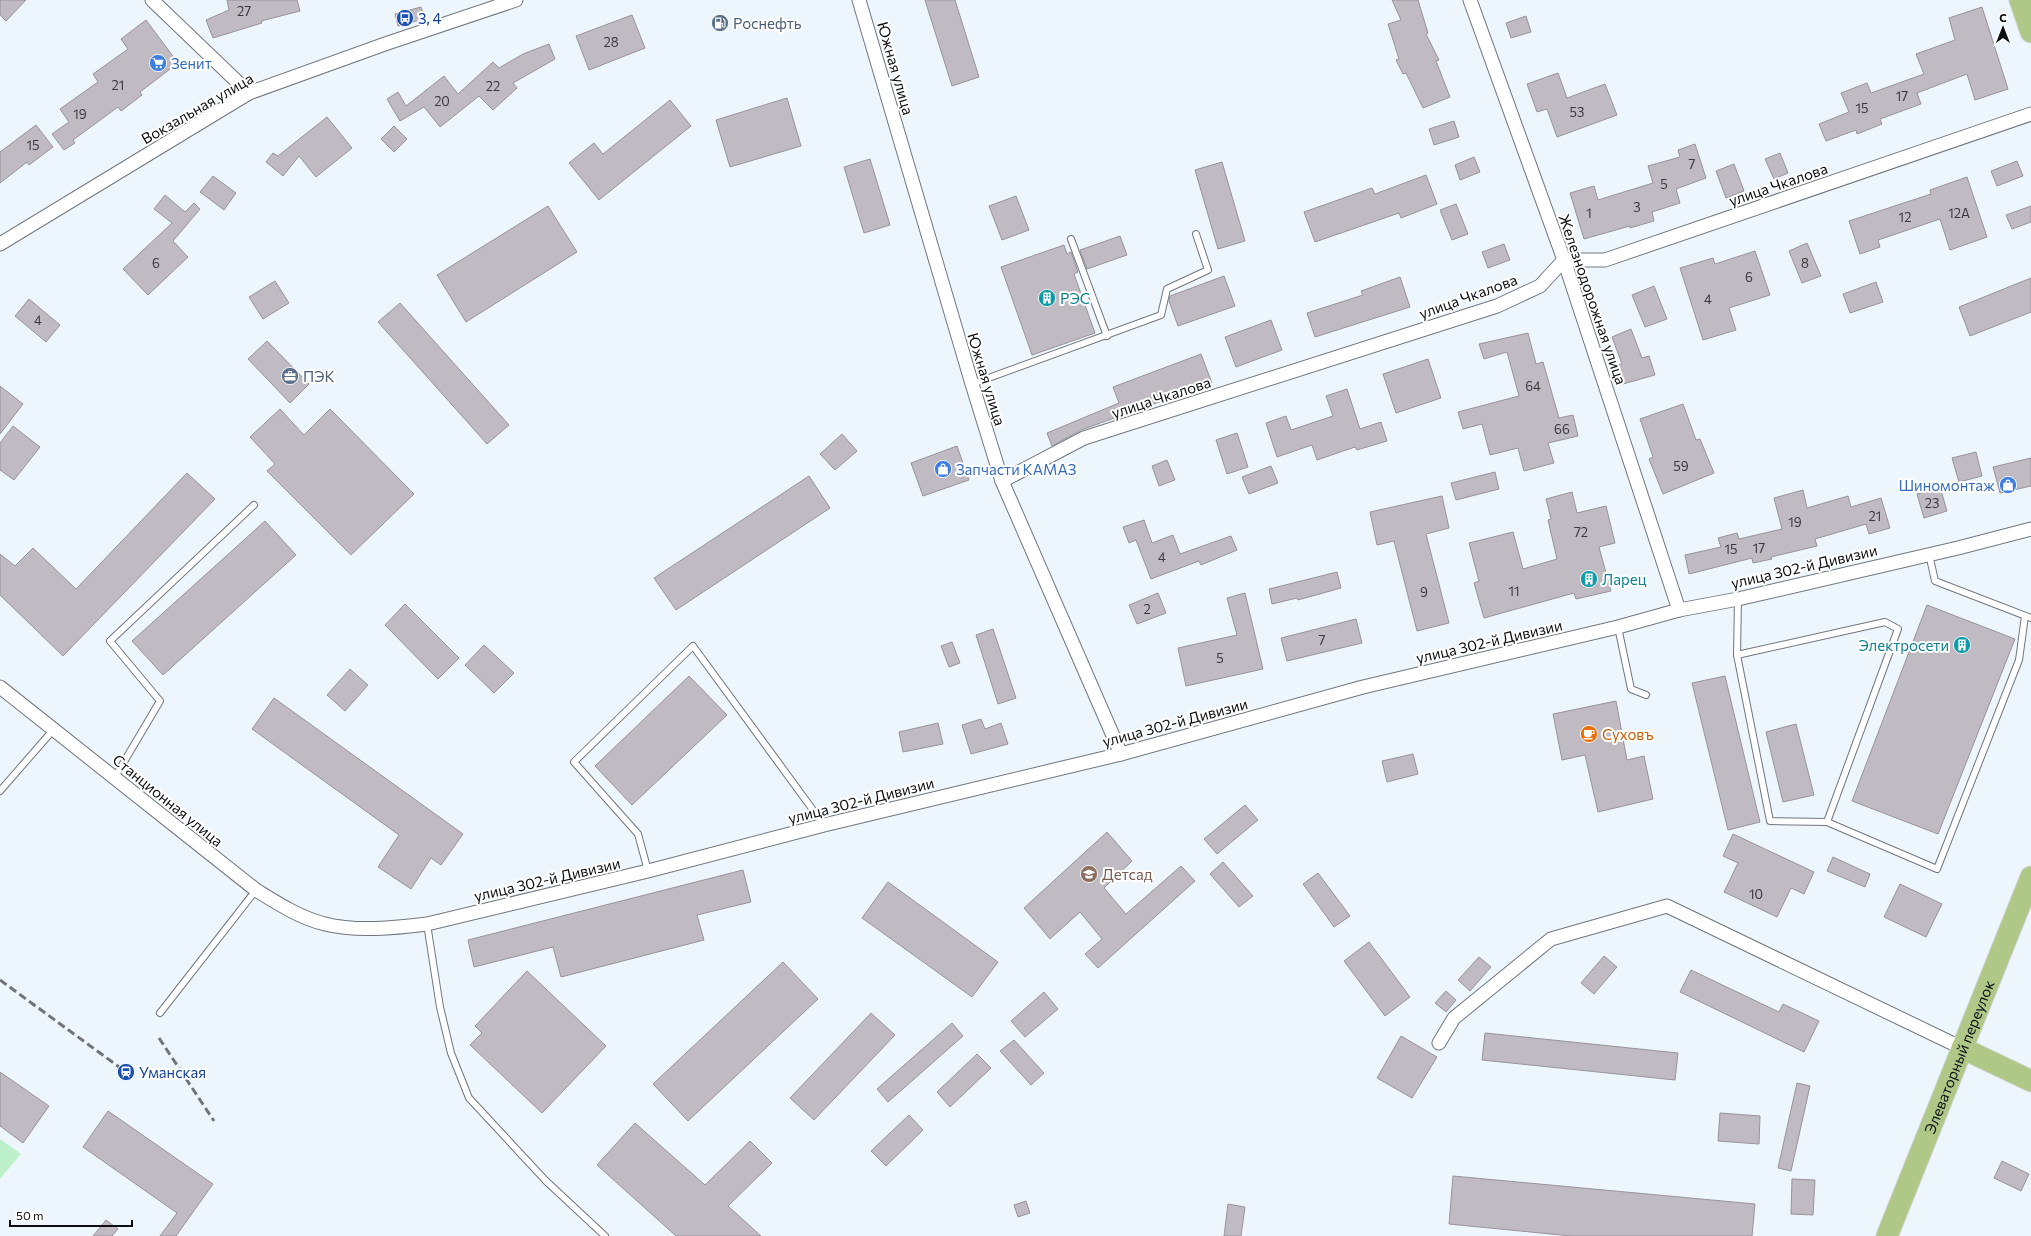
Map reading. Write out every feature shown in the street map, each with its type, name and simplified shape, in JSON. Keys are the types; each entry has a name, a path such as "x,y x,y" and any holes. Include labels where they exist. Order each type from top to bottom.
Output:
{"main road":[{"path":"2020,0 2031,32"},
{"name":"Элеваторный переулок","path":"1887,1236 2031,877"},
{"path":"1962,1048 2031,1081"}],"street":[{"path":"152,0 249,93"},
{"name":"Вокзальная улица","path":"0,244 249,93 516,0"},
{"name":"Южная улица","path":"859,0 1002,481 1121,754"},
{"name":"Железнодорожная улица","path":"1470,0 1564,260 1679,610"},
{"name":"улица Чкалова","path":"1002,481 1084,438 1496,306 1540,286 1564,260 1605,260 2031,114"},
{"name":"улица 302-й Дивизии","path":"325,924 369,929 398,928 427,924 648,871 824,825 1121,754 1363,687 1618,627 1679,610 1738,599 1958,548 2031,529"},
{"name":"Станционная улица","path":"0,687 256,890 288,909 325,924"},
{"path":"1439,1042 1454,1018 1551,939 1667,906 1962,1048"}],"lane":[{"path":"972,384 1107,336 1161,315 1167,289 1208,270 1196,234"},
{"path":"1071,239 1107,336"},
{"path":"115,777 160,701 110,640 254,505"},
{"path":"1738,599 1737,655 1770,821 1827,822 1937,869 2019,660 2028,617 1935,581 1928,554"},
{"path":"1737,655 1885,622 1898,629 1827,822"},
{"path":"1618,627 1631,689 1646,695"},
{"path":"648,871 638,834 574,762 693,646 824,825"},
{"path":"0,791 54,729"},
{"path":"160,1013 256,890"},
{"path":"427,924 442,1014 451,1053 469,1098 546,1181 605,1236"}],"green space":[{"path":"0,1139 21,1154 0,1179"}],"building":[{"path":"0,0 26,0 6,21 0,15"},
{"path":"227,0 297,0 300,11 261,21 262,23 213,38 206,20 229,10"},
{"path":"925,0 955,0 979,77 952,86"},
{"path":"1392,0 1418,0 1428,33 1426,34 1439,60 1436,61 1450,97 1423,108 1406,73 1403,74 1396,60 1399,59 1388,24 1401,20"},
{"path":"421,7 425,19 398,26 395,14"},
{"path":"1982,7 2008,89 1975,100 1967,74 1917,93 1921,104 1880,119 1882,124 1857,134 1856,130 1826,141 1819,124 1849,112 1841,93 1867,83 1871,93 1924,74 1916,54 1955,40 1949,18"},
{"path":"632,15 645,48 589,70 576,36"},
{"path":"1526,16 1531,32 1511,38 1506,23"},
{"path":"146,20 178,63 140,92 142,95 121,111 118,107 73,140 75,143 64,150 52,134 69,122 60,109 98,82 93,74 128,49 121,39"},
{"path":"549,44 555,59 513,83 517,88 493,110 479,96 440,127 424,107 400,121 387,99 398,92 406,106 444,76 458,94 493,62 499,68 523,54"},
{"path":"1558,73 1567,98 1605,84 1617,115 1557,137 1547,109 1537,112 1527,84"},
{"path":"787,98 801,146 730,167 716,120"},
{"path":"670,100 691,126 599,200 569,163 594,143 603,154"},
{"path":"327,117 352,148 316,177 299,156 283,176 266,162 273,153 278,156"},
{"path":"1454,121 1459,137 1434,145 1429,129"},
{"path":"36,125 53,147 29,165 27,162 0,183 0,152"},
{"path":"394,126 407,139 394,152 381,139"},
{"path":"1695,144 1706,178 1676,189 1680,203 1652,212 1654,221 1584,239 1570,193 1594,186 1598,200 1653,183 1648,166 1680,157 1678,150"},
{"path":"1780,153 1788,173 1774,179 1765,159"},
{"path":"1474,157 1480,172 1460,180 1455,165"},
{"path":"870,159 890,225 864,233 844,167"},
{"path":"2017,161 2023,176 1997,186 1991,171"},
{"path":"1222,162 1245,241 1218,249 1195,170"},
{"path":"1734,164 1744,191 1726,198 1716,171"},
{"path":"1426,175 1437,204 1401,218 1399,213 1315,242 1304,212 1372,188 1375,194"},
{"path":"213,176 236,193 224,210 200,192"},
{"path":"1967,177 1987,237 1950,250 1940,219 1878,240 1880,247 1860,254 1849,221 1931,194 1930,190"},
{"path":"165,195 185,212 194,203 200,209 173,241 188,257 148,295 123,269 172,223 154,209"},
{"path":"1016,196 1029,230 1002,240 989,206"},
{"path":"1456,204 1468,234 1452,240 1440,210"},
{"path":"548,206 577,252 466,322 437,275"},
{"path":"2031,206 2031,222 2012,229 2006,215"},
{"path":"1120,236 1127,255 1087,269 1080,250"},
{"path":"1807,243 1821,276 1802,283 1789,251"},
{"path":"1504,244 1510,260 1488,268 1482,252"},
{"name":"РЭС","path":"1064,245 1067,254 1071,252 1078,272 1074,274 1095,333 1032,355 1001,267"},
{"path":"1755,251 1770,295 1729,308 1736,330 1703,340 1680,268 1713,258 1715,264"},
{"path":"1224,276 1235,306 1178,326 1169,301 1170,296"},
{"path":"1400,277 1410,307 1315,337 1307,313 1363,295 1361,291"},
{"path":"2031,278 2031,312 1970,336 1959,307"},
{"path":"275,281 289,303 263,319 249,297"},
{"path":"1876,282 1883,302 1850,313 1843,294"},
{"path":"1654,286 1667,319 1645,327 1632,295"},
{"path":"29,299 60,325 46,342 15,316"},
{"path":"400,303 509,425 487,444 378,322"},
{"path":"1271,320 1282,350 1236,367 1225,337"},
{"path":"1631,329 1642,358 1649,356 1655,375 1623,384 1618,365 1622,364 1612,337"},
{"path":"1528,333 1536,364 1543,362 1559,418 1573,415 1578,436 1548,443 1554,463 1524,471 1518,448 1490,455 1482,424 1463,429 1458,412 1519,396 1507,352 1484,359 1479,344"},
{"path":"267,341 309,384 290,403 248,359"},
{"path":"1201,354 1212,383 1081,430 1052,446 1047,433 1119,403 1113,387"},
{"path":"1428,359 1441,398 1396,413 1383,374"},
{"path":"0,386 23,404 0,434"},
{"path":"1347,389 1360,429 1381,422 1387,441 1357,450 1355,447 1317,460 1312,445 1277,457 1266,423 1286,416 1291,430 1333,416 1326,396"},
{"path":"1683,404 1696,440 1700,439 1714,473 1663,494 1649,459 1653,457 1640,419"},
{"path":"280,409 304,435 330,409 414,494 351,555 267,471 275,464 250,437"},
{"path":"13,426 40,447 14,480 0,470 0,443"},
{"path":"1237,433 1248,467 1227,474 1216,440"},
{"path":"842,434 857,451 835,470 820,454"},
{"path":"957,446 969,480 923,496 911,463"},
{"path":"1976,452 1982,476 1959,482 1952,458"},
{"path":"2031,458 2031,486 2000,493 1993,467"},
{"path":"1167,460 1175,480 1159,486 1152,466"},
{"path":"1271,466 1278,483 1249,494 1242,477"},
{"path":"1495,472 1499,489 1456,500 1451,483"},
{"path":"187,473 215,499 63,656 0,595 0,554 15,566 33,548 76,589"},
{"path":"809,476 830,508 676,610 654,578"},
{"path":"1940,487 1947,511 1924,518 1917,494"},
{"path":"1803,490 1807,508 1848,496 1851,507 1881,498 1890,528 1869,534 1866,524 1815,539 1817,546 1771,557 1772,559 1753,563 1752,558 1689,574 1685,555 1721,547 1718,538 1737,533 1739,539 1782,529 1774,498"},
{"path":"1572,492 1577,513 1606,506 1615,543 1599,547 1611,591 1576,599 1574,593 1484,618 1474,583 1479,581 1469,543 1513,532 1523,569 1557,559 1548,520 1551,519 1546,499"},
{"path":"1442,496 1449,528 1426,534 1449,623 1417,631 1394,541 1377,545 1370,512"},
{"path":"1144,520 1152,543 1173,535 1180,554 1231,536 1237,550 1201,565 1199,561 1151,579 1136,540 1129,543 1123,527"},
{"path":"265,521 296,555 163,675 132,641"},
{"path":"1337,572 1341,588 1298,600 1297,598 1272,604 1269,589"},
{"path":"1158,593 1166,613 1137,624 1129,605"},
{"path":"1245,593 1263,669 1186,686 1178,648 1237,635 1227,598"},
{"path":"405,604 459,658 438,679 385,625"},
{"path":"1927,605 2015,639 1938,834 1852,801"},
{"path":"1356,619 1362,643 1287,661 1281,638"},
{"path":"993,629 1016,698 998,704 976,635"},
{"path":"952,642 960,663 949,667 941,646"},
{"path":"484,645 514,673 494,693 465,665"},
{"path":"350,669 368,685 345,711 327,695"},
{"path":"689,676 727,715 632,805 595,766"},
{"path":"1725,676 1760,822 1728,830 1692,683"},
{"path":"274,698 463,834 441,865 431,858 411,889 378,867 399,835 252,729"},
{"path":"1616,701 1627,760 1644,756 1653,799 1598,812 1585,755 1562,760 1553,714"},
{"path":"981,719 985,729 1001,723 1008,744 971,754 962,725"},
{"path":"938,723 943,744 903,752 899,732"},
{"path":"1796,724 1814,795 1783,802 1766,732"},
{"path":"1413,754 1418,774 1387,782 1382,761"},
{"path":"1245,805 1258,820 1217,854 1204,839"},
{"name":"Детсад","path":"1107,832 1132,861 1104,888 1126,914 1181,866 1195,881 1098,968 1085,954 1102,939 1080,912 1050,939 1024,908"},
{"path":"1733,834 1814,872 1804,894 1791,888 1777,917 1724,892 1738,863 1723,856"},
{"path":"1833,857 1870,874 1865,887 1827,871"},
{"path":"1223,862 1253,896 1239,907 1210,874"},
{"path":"743,870 751,902 697,915 704,940 561,977 553,947 474,967 468,940"},
{"path":"1318,873 1350,916 1334,927 1303,884"},
{"path":"888,882 998,962 972,997 862,918"},
{"path":"1900,884 1942,904 1926,937 1884,917"},
{"path":"1369,942 1410,997 1385,1016 1344,961"},
{"path":"1604,956 1617,967 1594,994 1581,983"},
{"path":"1479,957 1491,967 1470,991 1458,980"},
{"path":"783,962 818,999 688,1121 653,1084"},
{"path":"1691,970 1779,1012 1783,1004 1819,1021 1804,1052 1680,992"},
{"path":"527,971 606,1046 542,1113 470,1045 482,1033 475,1026"},
{"path":"1446,991 1456,1000 1446,1012 1435,1003"},
{"path":"1044,992 1058,1009 1025,1037 1011,1021"},
{"path":"871,1013 895,1035 814,1120 790,1098"},
{"path":"952,1023 963,1036 888,1102 877,1089"},
{"path":"1485,1033 1678,1053 1675,1080 1482,1060"},
{"path":"1401,1036 1437,1057 1412,1098 1377,1078"},
{"path":"1014,1040 1044,1073 1031,1085 1000,1051"},
{"path":"977,1054 991,1068 950,1107 937,1092"},
{"path":"0,1072 49,1106 23,1143 0,1126"},
{"path":"1797,1083 1810,1086 1791,1171 1778,1168"},
{"path":"108,1111 213,1184 176,1236 160,1236 177,1213 83,1147"},
{"path":"1720,1113 1760,1116 1759,1144 1718,1141"},
{"path":"909,1115 923,1130 886,1166 871,1151"},
{"path":"635,1123 705,1185 750,1141 772,1163 728,1206 761,1236 676,1236 597,1165"},
{"path":"2002,1161 2029,1174 2021,1191 1994,1178"},
{"path":"1453,1176 1755,1204 1752,1236 1571,1236 1449,1224"},
{"path":"1792,1179 1815,1180 1813,1215 1791,1214"},
{"path":"1026,1201 1030,1213 1018,1217 1014,1205"},
{"path":"1228,1204 1245,1207 1241,1236 1224,1236"},
{"path":"106,1220 118,1229 112,1236 93,1236"}],"railway":[{"path":"0,980 126,1072"},
{"path":"159,1038 214,1121"}],"place":[{"name":"3, 4","path":"405,18"},
{"name":"Роснефть","path":"720,23"},
{"name":"Зенит","path":"158,63"},
{"name":"РЭС","path":"1047,298"},
{"name":"ПЭК","path":"290,376"},
{"name":"Запчасти КАМАЗ","path":"943,469"},
{"name":"Шиномонтаж","path":"2008,485"},
{"name":"Ларец","path":"1589,579"},
{"name":"Электросети","path":"1962,645"},
{"name":"Суховъ","path":"1589,734"},
{"name":"Детсад","path":"1089,874"},
{"name":"Уманская","path":"126,1072"}]}
